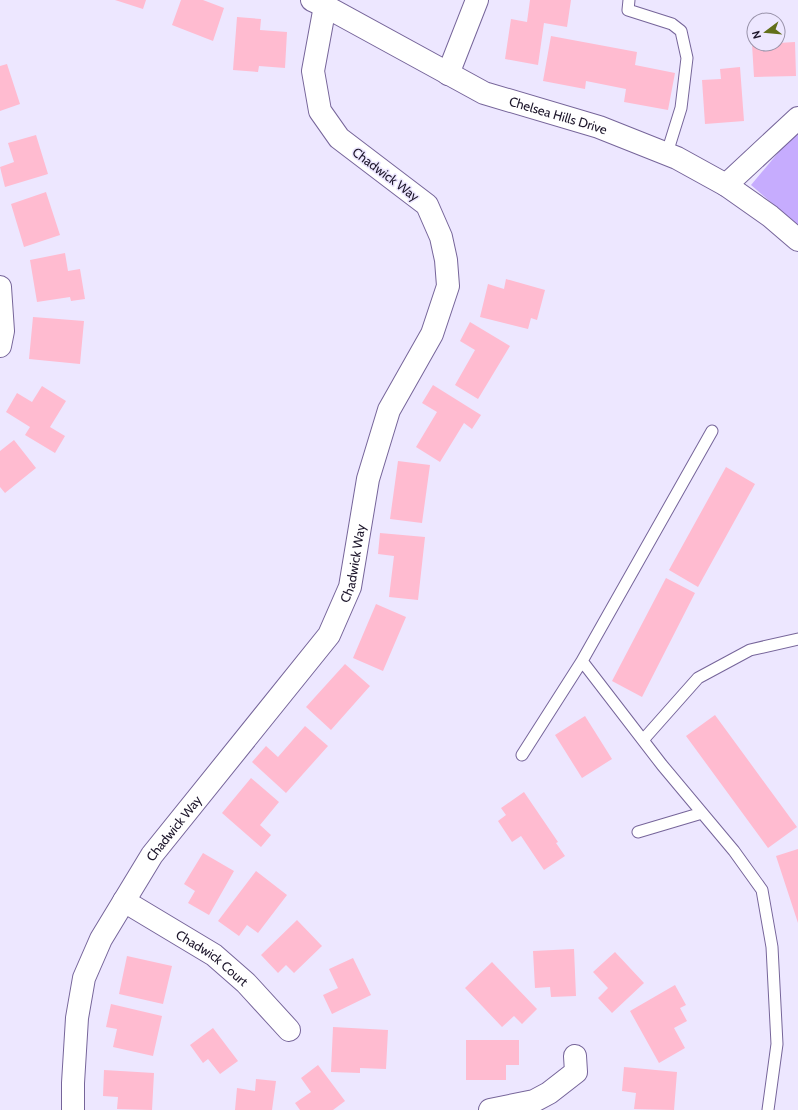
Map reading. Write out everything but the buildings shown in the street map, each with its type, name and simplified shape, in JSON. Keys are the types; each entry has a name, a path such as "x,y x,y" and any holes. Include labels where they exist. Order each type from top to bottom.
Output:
{"street":[{"path":"448,74 478,0"},
{"name":"Chelsea Hills Drive","path":"319,3 484,93 599,127 667,153 726,185 770,216 798,240"},
{"name":"Chadwick Way","path":"73,1110 77,1018 84,978 102,939 152,855 329,635 350,587 368,479 389,410 432,334 448,286 446,260 441,236 427,205 339,138 320,110 313,71 319,3"},
{"path":"726,185 795,126"},
{"path":"0,287 3,331 0,346"},
{"name":"Chadwick Court","path":"124,901 214,955 246,983 289,1030"},
{"path":"490,1110 534,1101 549,1093 576,1072 575,1056"}],"lane":[{"path":"629,0 628,10 672,24 681,30 687,58 681,108 667,153"},
{"path":"522,755 582,661 712,431"},
{"path":"643,740 698,678 750,650 798,639"},
{"path":"582,661 643,740 734,852 762,890 772,947 777,1044 768,1110"},
{"path":"638,832 702,813"}],"shaded area":[{"path":"798,129 798,226 751,185"}]}
